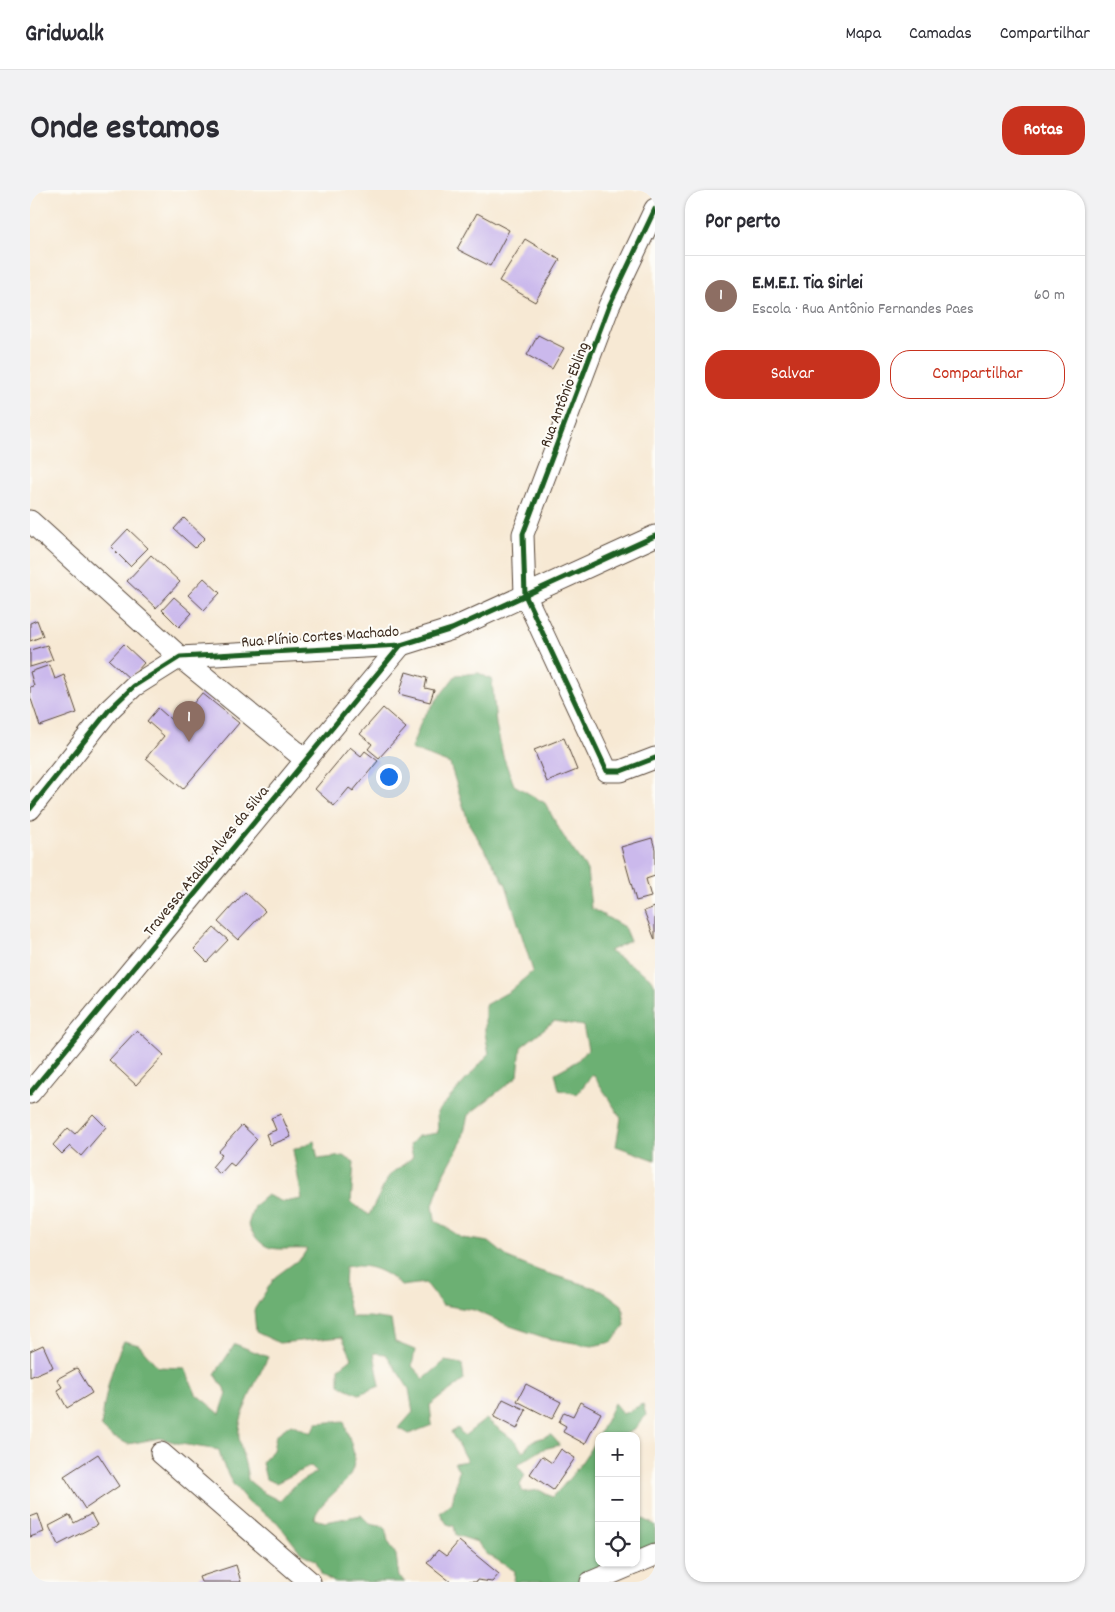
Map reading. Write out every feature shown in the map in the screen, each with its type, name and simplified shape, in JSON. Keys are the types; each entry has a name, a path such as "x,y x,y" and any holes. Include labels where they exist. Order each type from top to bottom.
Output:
{"street":[{"name":"Rua Antônio Ebling","path":"525,595 523,534 610,306 655,210"},
{"path":"30,521 180,657 305,759"},
{"name":"Rua Plínio Cortes Machado","path":"30,806 109,710 134,686 180,657 401,645 452,629 655,536"},
{"path":"525,595 607,771 621,771 655,758"},
{"name":"Travessa Ataliba Alves da Silva","path":"30,1092 401,645"},
{"path":"161,1453 310,1582"},
{"path":"640,1561 655,1555"},
{"path":"592,1582 627,1567"}],"green space":[{"path":"479,673 492,680 496,724 503,756 514,785 545,803 562,834 587,870 591,908 624,927 630,941 609,951 649,977 655,985 655,1160 616,1146 621,1118 593,1074 577,1094 559,1090 555,1073 577,1061 588,1049 583,1026 554,1021 521,1047 518,1076 468,1115 462,1141 442,1178 433,1205 435,1220 462,1238 489,1242 510,1259 540,1271 602,1290 622,1305 625,1325 612,1342 592,1346 546,1338 510,1326 474,1310 442,1305 425,1283 401,1286 389,1276 375,1269 361,1266 345,1267 344,1287 351,1317 391,1320 395,1342 415,1350 412,1366 424,1379 445,1361 462,1364 464,1380 430,1405 432,1425 409,1434 399,1428 413,1412 409,1389 386,1354 374,1353 380,1386 359,1394 339,1385 339,1368 352,1358 342,1337 279,1343 256,1332 254,1310 275,1277 302,1257 307,1249 280,1249 266,1246 254,1235 248,1225 254,1206 267,1195 283,1202 302,1199 293,1150 314,1141 318,1159 343,1156 354,1162 351,1202 369,1215 389,1176 413,1157 410,1145 418,1136 438,1133 437,1112 489,1054 485,1033 485,1005 510,991 533,971 506,885 469,824 450,764 411,749 422,719 456,675"},
{"path":"124,1341 139,1345 158,1367 185,1368 196,1394 220,1414 227,1393 215,1374 235,1344 268,1357 244,1409 239,1438 248,1480 264,1493 280,1501 296,1484 317,1472 311,1466 276,1483 266,1479 262,1463 273,1450 276,1435 291,1424 311,1433 317,1423 344,1421 353,1450 353,1468 344,1483 323,1504 314,1519 326,1522 361,1515 370,1524 385,1527 388,1541 396,1555 399,1577 405,1582 334,1582 322,1575 316,1561 301,1553 277,1522 248,1502 233,1484 222,1462 219,1450 181,1444 160,1438 128,1444 111,1436 101,1427 106,1394 119,1351"},
{"path":"614,1403 623,1414 643,1404 646,1415 636,1428 629,1432 600,1432"},
{"path":"486,1419 515,1441 523,1452 532,1441 551,1435 560,1445 543,1449 517,1465 525,1475 520,1485 523,1492 539,1490 552,1497 571,1477 595,1440 595,1567 618,1567 581,1582 514,1582 515,1571 487,1554 477,1542 456,1535 454,1526 447,1524 440,1513 452,1503 459,1470 454,1463 467,1461 451,1432 458,1428 464,1436"},
{"path":"640,1517 655,1525 655,1548 640,1557"}],"building":[{"path":"477,213 509,230 490,266 457,249"},
{"path":"525,239 560,260 535,302 499,281"},
{"path":"538,335 564,348 552,369 527,355"},
{"path":"184,518 205,538 195,548 174,529"},
{"path":"128,529 148,548 130,566 111,547"},
{"path":"151,555 180,582 156,608 127,581"},
{"path":"204,578 220,593 204,610 188,595"},
{"path":"174,597 192,613 179,627 162,610"},
{"path":"37,620 43,636 30,641 30,623"},
{"path":"124,644 144,663 130,679 109,660"},
{"path":"47,645 53,660 30,667 30,650"},
{"path":"50,665 55,679 64,675 77,713 40,726 30,696 30,687 34,686 30,672"},
{"path":"406,672 427,678 425,688 434,690 430,702 399,694"},
{"path":"202,693 239,723 183,789 146,758 164,736 147,721 158,708 176,724"},
{"path":"383,708 406,728 379,758 368,749 372,744 360,734"},
{"path":"564,738 577,770 547,782 534,750"},
{"path":"350,747 361,756 365,751 378,761 353,791 349,788 334,806 315,789"},
{"path":"652,838 655,849 655,876 646,879 651,897 636,901 621,847"},
{"path":"245,892 265,911 238,940 218,922"},
{"path":"655,907 655,940 644,911"},
{"path":"214,928 228,940 207,962 194,949"},
{"path":"137,1030 164,1055 136,1085 109,1060"},
{"path":"93,1114 106,1127 81,1156 70,1146 62,1154 53,1145 68,1128 75,1134"},
{"path":"281,1114 291,1137 270,1145 266,1134 276,1130 271,1118"},
{"path":"242,1125 257,1139 234,1166 230,1163 220,1174 212,1167 222,1155 218,1152"},
{"path":"43,1345 53,1367 30,1377 30,1351"},
{"path":"77,1368 92,1393 67,1408 57,1390 62,1387 57,1379"},
{"path":"526,1384 561,1402 552,1419 517,1401"},
{"path":"503,1399 526,1410 517,1429 494,1417"},
{"path":"580,1402 601,1413 585,1444 563,1432 566,1426 559,1422 564,1412 573,1416"},
{"path":"561,1449 575,1458 553,1490 530,1474 542,1456 552,1463"},
{"path":"98,1454 119,1486 85,1509 64,1476"},
{"path":"38,1514 44,1532 30,1537 30,1517"},
{"path":"91,1514 97,1525 58,1545 49,1526 70,1515 74,1523"},
{"path":"459,1541 499,1574 492,1582 477,1580 476,1582 451,1582 427,1563 438,1550 446,1556"},
{"path":"236,1565 241,1582 201,1582 199,1577"}],"cycle path":[{"path":"655,209 609,306 523,534 525,595 607,771 621,771 655,758"},
{"path":"30,809 109,710 134,686 180,657 401,645 452,629 655,536"},
{"path":"30,1093 401,645"}],"place":[{"name":"E.M.E.I. Tia Sirlei","path":"189,742"}]}
